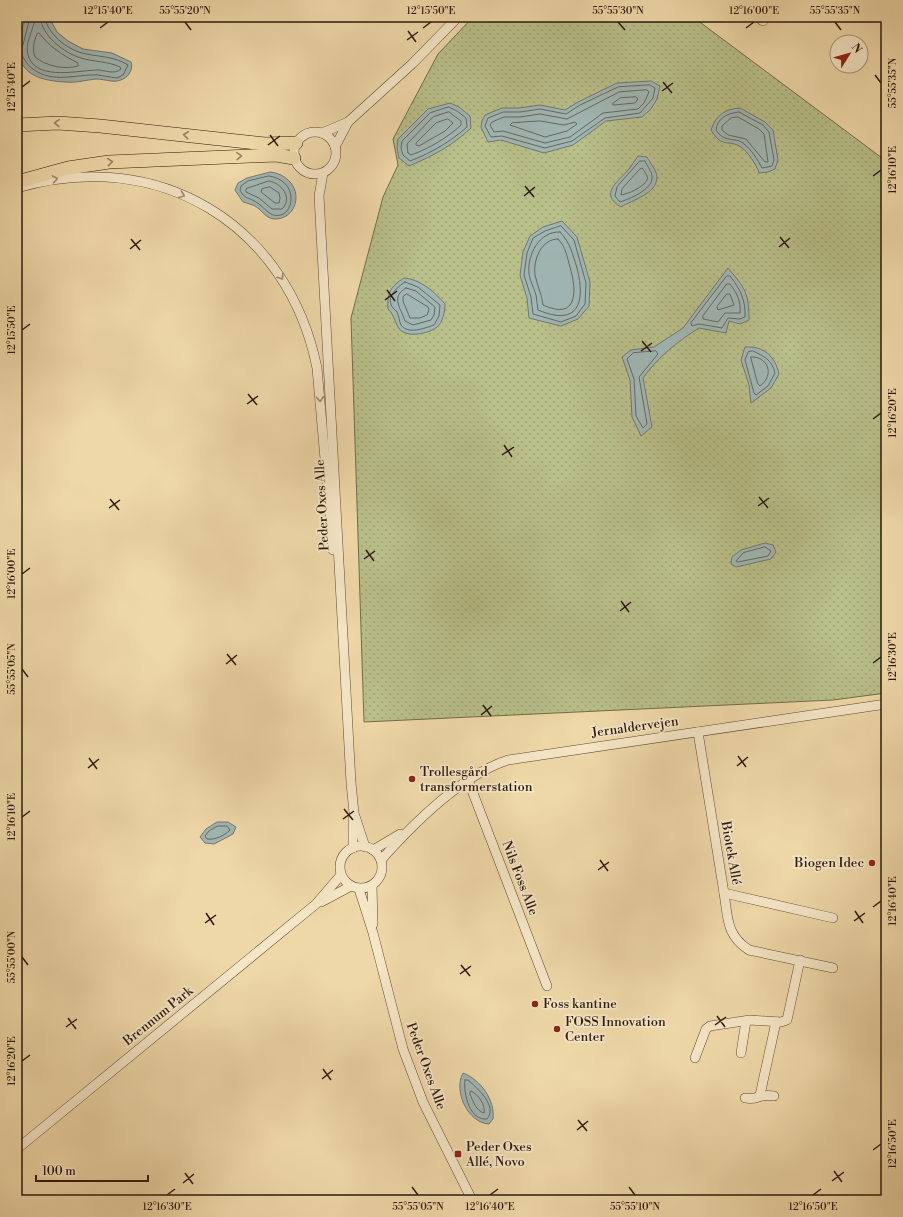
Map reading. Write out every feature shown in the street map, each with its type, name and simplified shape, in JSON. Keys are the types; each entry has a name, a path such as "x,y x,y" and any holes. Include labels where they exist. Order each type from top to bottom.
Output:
{"highway":[{"path":"17,125 58,123 264,144 296,143"},
{"path":"17,182 68,168 109,162 276,155 294,158"}],"street":[{"path":"348,122 335,147 334,162 324,172 311,174 300,168 294,158 296,143 307,133 322,133 348,122 412,64 458,17"},
{"path":"322,133 328,136 335,147"},
{"name":"Peder Oxes Alle","path":"324,172 319,196 340,593 354,813 352,848"},
{"name":"Peder Oxes Alle","path":"311,174 319,196"},
{"path":"17,188 65,178 106,177 143,182 188,197 208,208 244,234 271,263 300,309 313,348 317,368 331,536 340,593"},
{"name":"Jernaldervejen","path":"381,860 410,828 468,780 493,764 508,760 886,704"},
{"name":"Biotek Allé","path":"698,732 724,893 833,918"},
{"name":"Nils Foss Alle","path":"468,780 547,986"},
{"name":"Peder Oxes Alle","path":"354,813 365,847"},
{"name":"Jernaldervejen","path":"373,850 410,828"},
{"path":"365,847 373,850 381,860 381,874 372,886 355,887 341,875 340,865 347,851 352,848 365,847"},
{"name":"Brennum Park","path":"17,1149 316,904 341,875"},
{"name":"Peder Oxes Alle","path":"372,886 373,934"},
{"name":"Peder Oxes Alle","path":"355,887 373,934 403,1049 423,1102 472,1200"},
{"name":"Brennum Park","path":"316,904 355,887"},
{"path":"724,893 730,929 740,944 749,950 834,968"},
{"path":"695,1058 706,1029 710,1026 746,1021 785,1022 788,1018 800,960"},
{"path":"741,1053 746,1021"},
{"path":"760,1095 776,1022"},
{"path":"745,1098 752,1100 760,1095 774,1096"}],"green space":[{"path":"473,17 693,17 886,161 886,693 833,700 364,722 351,318 383,197 398,165 393,139 438,54"}],"water":[{"path":"26,17 49,17 57,32 68,41 83,49 112,53 131,62 132,67 130,72 125,78 116,81 96,79 66,82 37,77 28,71 22,64 19,55 21,31"},
{"path":"651,81 660,86 657,99 651,109 642,117 606,121 573,145 544,153 501,140 488,142 481,127 485,115 502,108 519,108 540,105 565,110 617,83"},
{"path":"450,103 459,107 470,116 471,128 442,150 409,166 399,158 397,148 398,139 428,109"},
{"path":"740,108 765,122 773,130 778,160 775,169 768,172 759,173 754,162 741,147 722,142 711,130 718,117 726,111"},
{"path":"638,156 647,157 656,172 656,183 649,192 621,207 614,202 611,197 611,192 616,183 629,169"},
{"path":"270,172 279,174 286,178 291,183 296,195 296,201 291,211 282,218 269,218 255,206 243,202 235,190 238,183 247,178"},
{"path":"562,221 577,237 590,282 589,306 578,319 561,326 529,318 527,298 520,275 523,252 530,236 543,227"},
{"path":"728,268 745,291 748,303 749,320 740,324 729,321 726,333 699,328 676,344 655,363 643,378 652,427 641,436 632,417 630,380 622,357 631,350 654,347 683,328"},
{"path":"404,278 416,281 427,287 445,304 444,313 439,325 426,333 411,334 403,332 398,328 393,315 388,309 390,291 395,284"},
{"path":"745,347 758,348 768,353 775,362 779,374 771,388 751,403 749,385 741,360"},
{"path":"765,543 773,545 776,552 771,559 736,567 731,564 732,557 741,550"},
{"path":"217,822 228,822 236,827 233,834 214,844 205,843 200,837 206,829"},
{"path":"463,1073 476,1080 486,1092 492,1105 493,1112 493,1119 489,1124 481,1122 475,1118 464,1105 460,1088 460,1080"}],"place":[{"name":"Trollesgård transformerstation","path":"412,779"},
{"name":"Biogen Idec","path":"872,863"},
{"name":"Foss kantine","path":"535,1004"},
{"name":"FOSS Innovation Center","path":"557,1029"},
{"name":"Peder Oxes Allé, Novo","path":"458,1154"}]}
